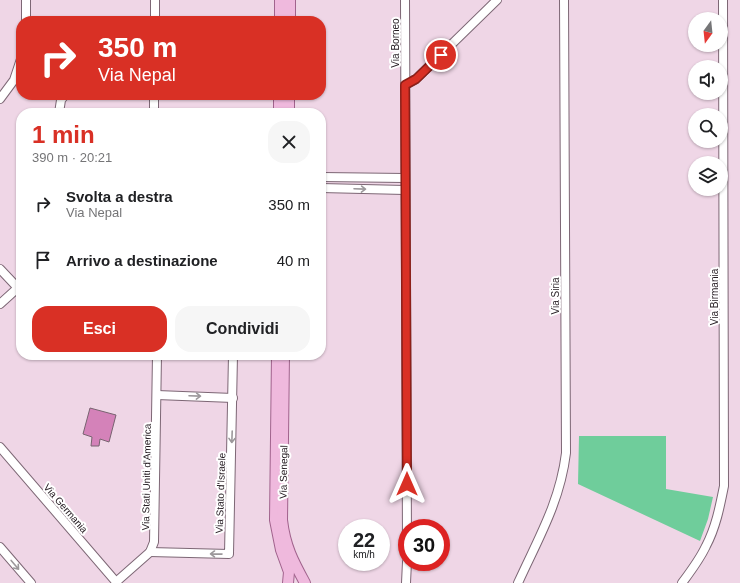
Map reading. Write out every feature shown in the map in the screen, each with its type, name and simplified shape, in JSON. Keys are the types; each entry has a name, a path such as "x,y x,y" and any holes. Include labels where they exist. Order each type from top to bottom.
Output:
{"main road":[{"path":"280,0 280,16"},
{"path":"290,0 290,16"},
{"name":"Via Senegal","path":"277,360 275,520 281,550 290,572 288,583"},
{"name":"Via Senegal","path":"284,360 282,520 287,547 305,583"}],"street":[{"path":"26,0 26,16"},
{"path":"155,0 155,16"},
{"name":"Via Borneo","path":"405,0 407,519"},
{"path":"405,85 416,79 497,0"},
{"name":"Via Siria","path":"518,583 554,506 563,476 566,453 564,0"},
{"name":"Via Birmania","path":"682,583 696,565 707,546 718,513 724,486 723,0"},
{"path":"0,99 14,80 16,74"},
{"path":"326,177 405,178"},
{"path":"326,188 405,190"},
{"path":"0,269 16,283"},
{"path":"0,304 16,290"},
{"name":"Via Stati Uniti d'America","path":"150,552 156,533 157,360"},
{"name":"Via Stato d'Israele","path":"150,552 228,554 233,360"},
{"path":"157,395 233,398"},
{"name":"Via Germania","path":"0,446 117,583"},
{"path":"0,547 30,583"},
{"path":"117,583 150,552"},
{"path":"407,571 407,582"}],"green space":[{"path":"579,436 666,436 666,489 713,497 708,519 700,541 578,484"}],"building":[{"path":"90,408 116,415 109,442 100,439 99,446 91,446 92,437 83,434"}],"route":[{"path":"407,484 405,85 416,79 441,55"}]}
